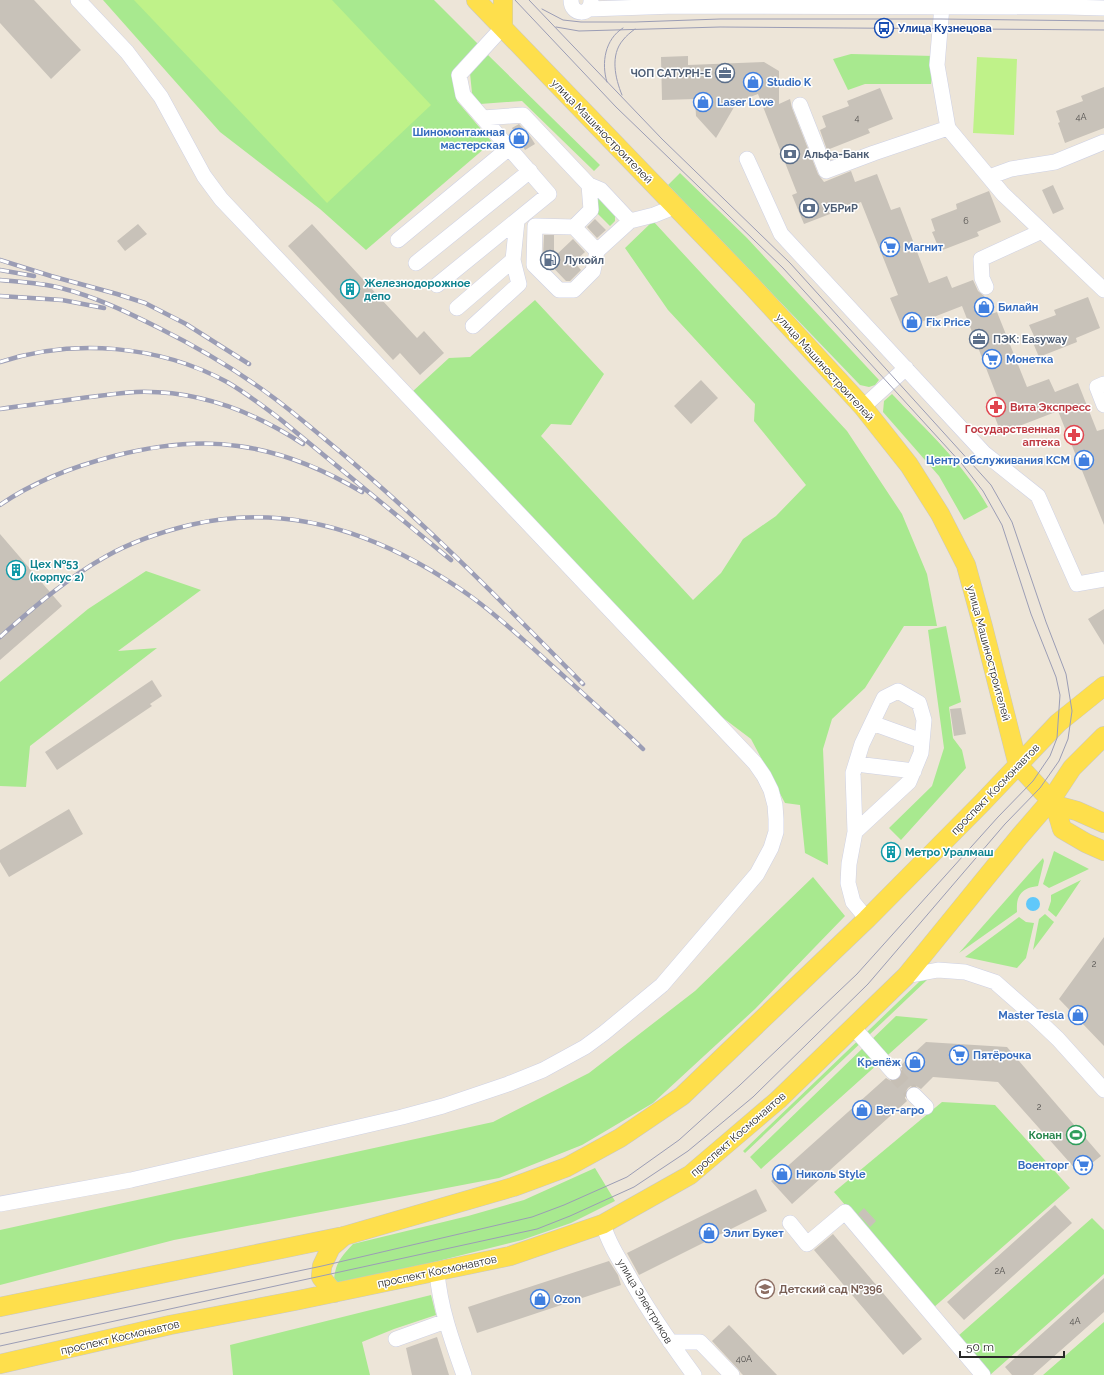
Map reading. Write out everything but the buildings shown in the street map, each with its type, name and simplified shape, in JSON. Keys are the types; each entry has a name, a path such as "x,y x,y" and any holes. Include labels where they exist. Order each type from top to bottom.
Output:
{"main road":[{"name":"улица Машиностроителей","path":"476,0 674,207 750,284 863,407 909,465 940,514 966,564 1018,765 1053,803"},
{"path":"503,0 503,28"},
{"name":"проспект Космонавтов","path":"0,1307 344,1236 513,1188 567,1167 620,1138 682,1096 867,919 1058,723 1104,686"},
{"name":"проспект Космонавтов","path":"3,1368 170,1325 334,1293 510,1256 603,1224 690,1175 778,1100 906,976 1019,837 1053,803 1072,768 1104,736"},
{"path":"1053,803 1077,810 1104,823"},
{"path":"1053,803 1062,829 1086,843 1104,851"},
{"path":"334,1293 322,1277 322,1266 331,1246 344,1236"}],"street":[{"path":"0,1204 131,1180 376,1124 443,1106 508,1084 543,1070 585,1047 662,985 757,874 771,848 776,832 775,805 771,790 755,763 221,199 204,176 161,96 126,52 78,0"},
{"path":"572,0 572,6 577,12 585,12 590,4 676,3 942,6 1067,3 1104,8"},
{"path":"942,6 937,65 948,128 1003,194 1104,290"},
{"path":"437,285 549,194 463,96 459,75 503,28"},
{"path":"800,105 826,172 874,153 948,128"},
{"path":"483,118 523,115 590,185 601,190 630,221"},
{"path":"989,177 1011,169 1055,162 1104,142"},
{"path":"398,240 509,148"},
{"path":"747,159 781,234 984,453 1038,496 1077,584 1104,579"},
{"path":"416,263 530,172"},
{"path":"574,227 591,210 590,185"},
{"path":"597,251 574,227 535,226 534,265 559,290 574,290 593,271 597,251 630,221 654,215 674,207"},
{"path":"473,326 519,284 513,260 517,220"},
{"path":"986,287 982,278 981,259 1042,231"},
{"path":"457,308 513,260"},
{"path":"863,407 906,368"},
{"path":"1104,384 1097,387 1104,405"},
{"path":"855,832 909,782 921,753 924,720 920,703 898,691 884,698 862,744 853,773 855,832 849,864 848,883 853,902 867,919"},
{"path":"872,723 922,741"},
{"path":"856,764 914,771"},
{"path":"906,976 938,970 965,972 995,982 1058,1039 1104,1090"},
{"path":"853,1028 893,1072"},
{"path":"914,1095 926,1107"},
{"path":"790,1223 807,1244 845,1212 983,1375"},
{"name":"улица Электриков","path":"603,1224 607,1237 640,1298 694,1375"},
{"path":"437,1272 438,1286 446,1321 464,1375"},
{"path":"396,1339 446,1321"},
{"path":"670,1342 700,1342 732,1375"}],"green space":[{"path":"103,0 434,0 479,45 455,74 457,101 492,142 366,250 320,209 220,132"},
{"path":"134,0 332,0 431,105 327,203"},
{"path":"851,54 934,56 931,84 865,84 848,90 833,59"},
{"path":"488,55 600,165 594,171 522,101 480,104 472,93 470,73"},
{"path":"977,57 1017,59 1014,135 973,133"},
{"path":"680,173 747,238 879,380 875,385 869,387 860,385 668,185"},
{"path":"596,193 615,212 615,221 610,226 595,211"},
{"path":"653,221 847,431 902,514 927,574 937,626 904,626 865,688 832,719 823,749 828,865 805,853 800,805 785,803 751,739 710,708 412,392 449,358 470,357 535,300 604,374 571,425 551,424 541,436 693,600 721,573 743,539 776,516 806,485 754,421 755,404 668,310 625,248"},
{"path":"892,394 931,434 968,476 988,507 964,520 939,476 883,412 884,401"},
{"path":"146,571 201,590 118,651 157,648 30,746 26,787 0,786 0,682 88,609"},
{"path":"946,626 961,702 949,707 953,738 962,750 966,768 901,840 889,828 932,786 944,748 928,630"},
{"path":"1054,851 1089,869 1049,888 1043,884"},
{"path":"1043,858 1044,861 1038,886 1027,889 1021,894 1017,901 1017,912 959,953"},
{"path":"813,877 845,916 755,1009 653,1103 582,1145 499,1178 174,1240 0,1285 0,1230 493,1122 589,1073 695,991"},
{"path":"1081,880 1056,917 1048,910 1051,895"},
{"path":"1045,914 1054,922 1033,950 1039,919"},
{"path":"1019,917 1026,922 1034,923 1026,958 1017,968 965,957"},
{"path":"928,979 745,1153 743,1151 920,981"},
{"path":"896,1016 928,1019 761,1169 750,1157"},
{"path":"942,1102 995,1105 1070,1188 933,1308 834,1192"},
{"path":"595,1168 615,1201 571,1223 522,1240 342,1285 334,1281 339,1261 353,1244 468,1216 524,1200"},
{"path":"1092,1218 1104,1230 1104,1274 990,1375 958,1336"},
{"path":"431,1295 436,1315 394,1329 362,1342 370,1375 233,1375 230,1345"},
{"path":"1104,1322 1104,1375 1043,1375"}],"water":[{"path":"1033,897 1038,899 1040,904 1038,909 1033,911 1028,909 1026,904 1028,899"}],"tunnel":[{"path":"893,1072 914,1095"}],"tram line":[{"path":"0,1334 322,1266 532,1217 564,1205 627,1177 679,1140 740,1085 857,974 998,817 1033,781 1050,756 1057,738 1060,695 1056,677 1031,614 1002,525 983,491 962,464 783,268 616,107 515,0"},
{"path":"0,1346 537,1229 634,1187 688,1151 753,1097 868,984 1005,824 1040,788 1059,761 1068,739 1072,711 1066,674 1046,622 1012,522 991,485 790,263 662,139 529,0"},
{"path":"542,9 563,20 581,22 720,19 1104,21"},
{"path":"556,27 579,31 720,27 1104,30"},
{"path":"607,82 604,67 608,45 612,38 623,28"},
{"path":"622,95 617,81 615,67 616,53 623,40 635,29"}],"railway":[{"path":"0,260 145,303 186,324 249,364"},
{"path":"0,270 34,276"},
{"path":"0,280 61,288 111,305 147,322 218,360 260,388 292,412 376,482 466,567 583,684"},
{"path":"0,296 62,300 104,308"},
{"path":"0,362 28,354 57,350 86,348 116,349 145,353 173,360 201,370 234,386 274,414 451,560"},
{"path":"0,409 129,392 159,392 202,399 224,405 264,422 303,444"},
{"path":"0,505 24,490 82,465 147,449 179,445 210,444 238,446 271,452 317,469 362,492"},
{"path":"0,637 38,604 77,575 115,552 146,538 190,525 229,518 266,517 303,521 339,530 374,542 408,558 473,598 521,637 643,749"}],"place":[{"name":"Улица Кузнецова","path":"884,28"},
{"name":"ЧОП САТУРН-Е","path":"725,73"},
{"name":"Studio K","path":"753,82"},
{"name":"Laser Love","path":"703,102"},
{"name":"Шиномонтажная мастерская","path":"519,138"},
{"name":"Альфа-Банк","path":"790,154"},
{"name":"УБРиР","path":"809,208"},
{"name":"Магнит","path":"890,247"},
{"name":"Лукойл","path":"550,260"},
{"name":"Железнодорожное депо","path":"350,289"},
{"name":"Билайн","path":"984,307"},
{"name":"Fix Price","path":"912,322"},
{"name":"ПЭК: Easyway","path":"979,339"},
{"name":"Монетка","path":"992,359"},
{"name":"Вита Экспресс","path":"996,407"},
{"name":"Государственная аптека","path":"1074,435"},
{"name":"Центр обслуживания КСМ","path":"1084,460"},
{"name":"Цех №53 (корпус 2)","path":"16,570"},
{"name":"Метро Уралмаш","path":"891,852"},
{"name":"Master Tesla","path":"1078,1015"},
{"name":"Пятёрочка","path":"959,1055"},
{"name":"Крепёж","path":"915,1062"},
{"name":"Вет-агро","path":"862,1110"},
{"name":"Конан","path":"1076,1135"},
{"name":"Военторг","path":"1083,1165"},
{"name":"Николь Style","path":"782,1174"},
{"name":"Элит Букет","path":"709,1233"},
{"name":"Детский сад №396","path":"765,1289"},
{"name":"Ozon","path":"540,1299"}]}
